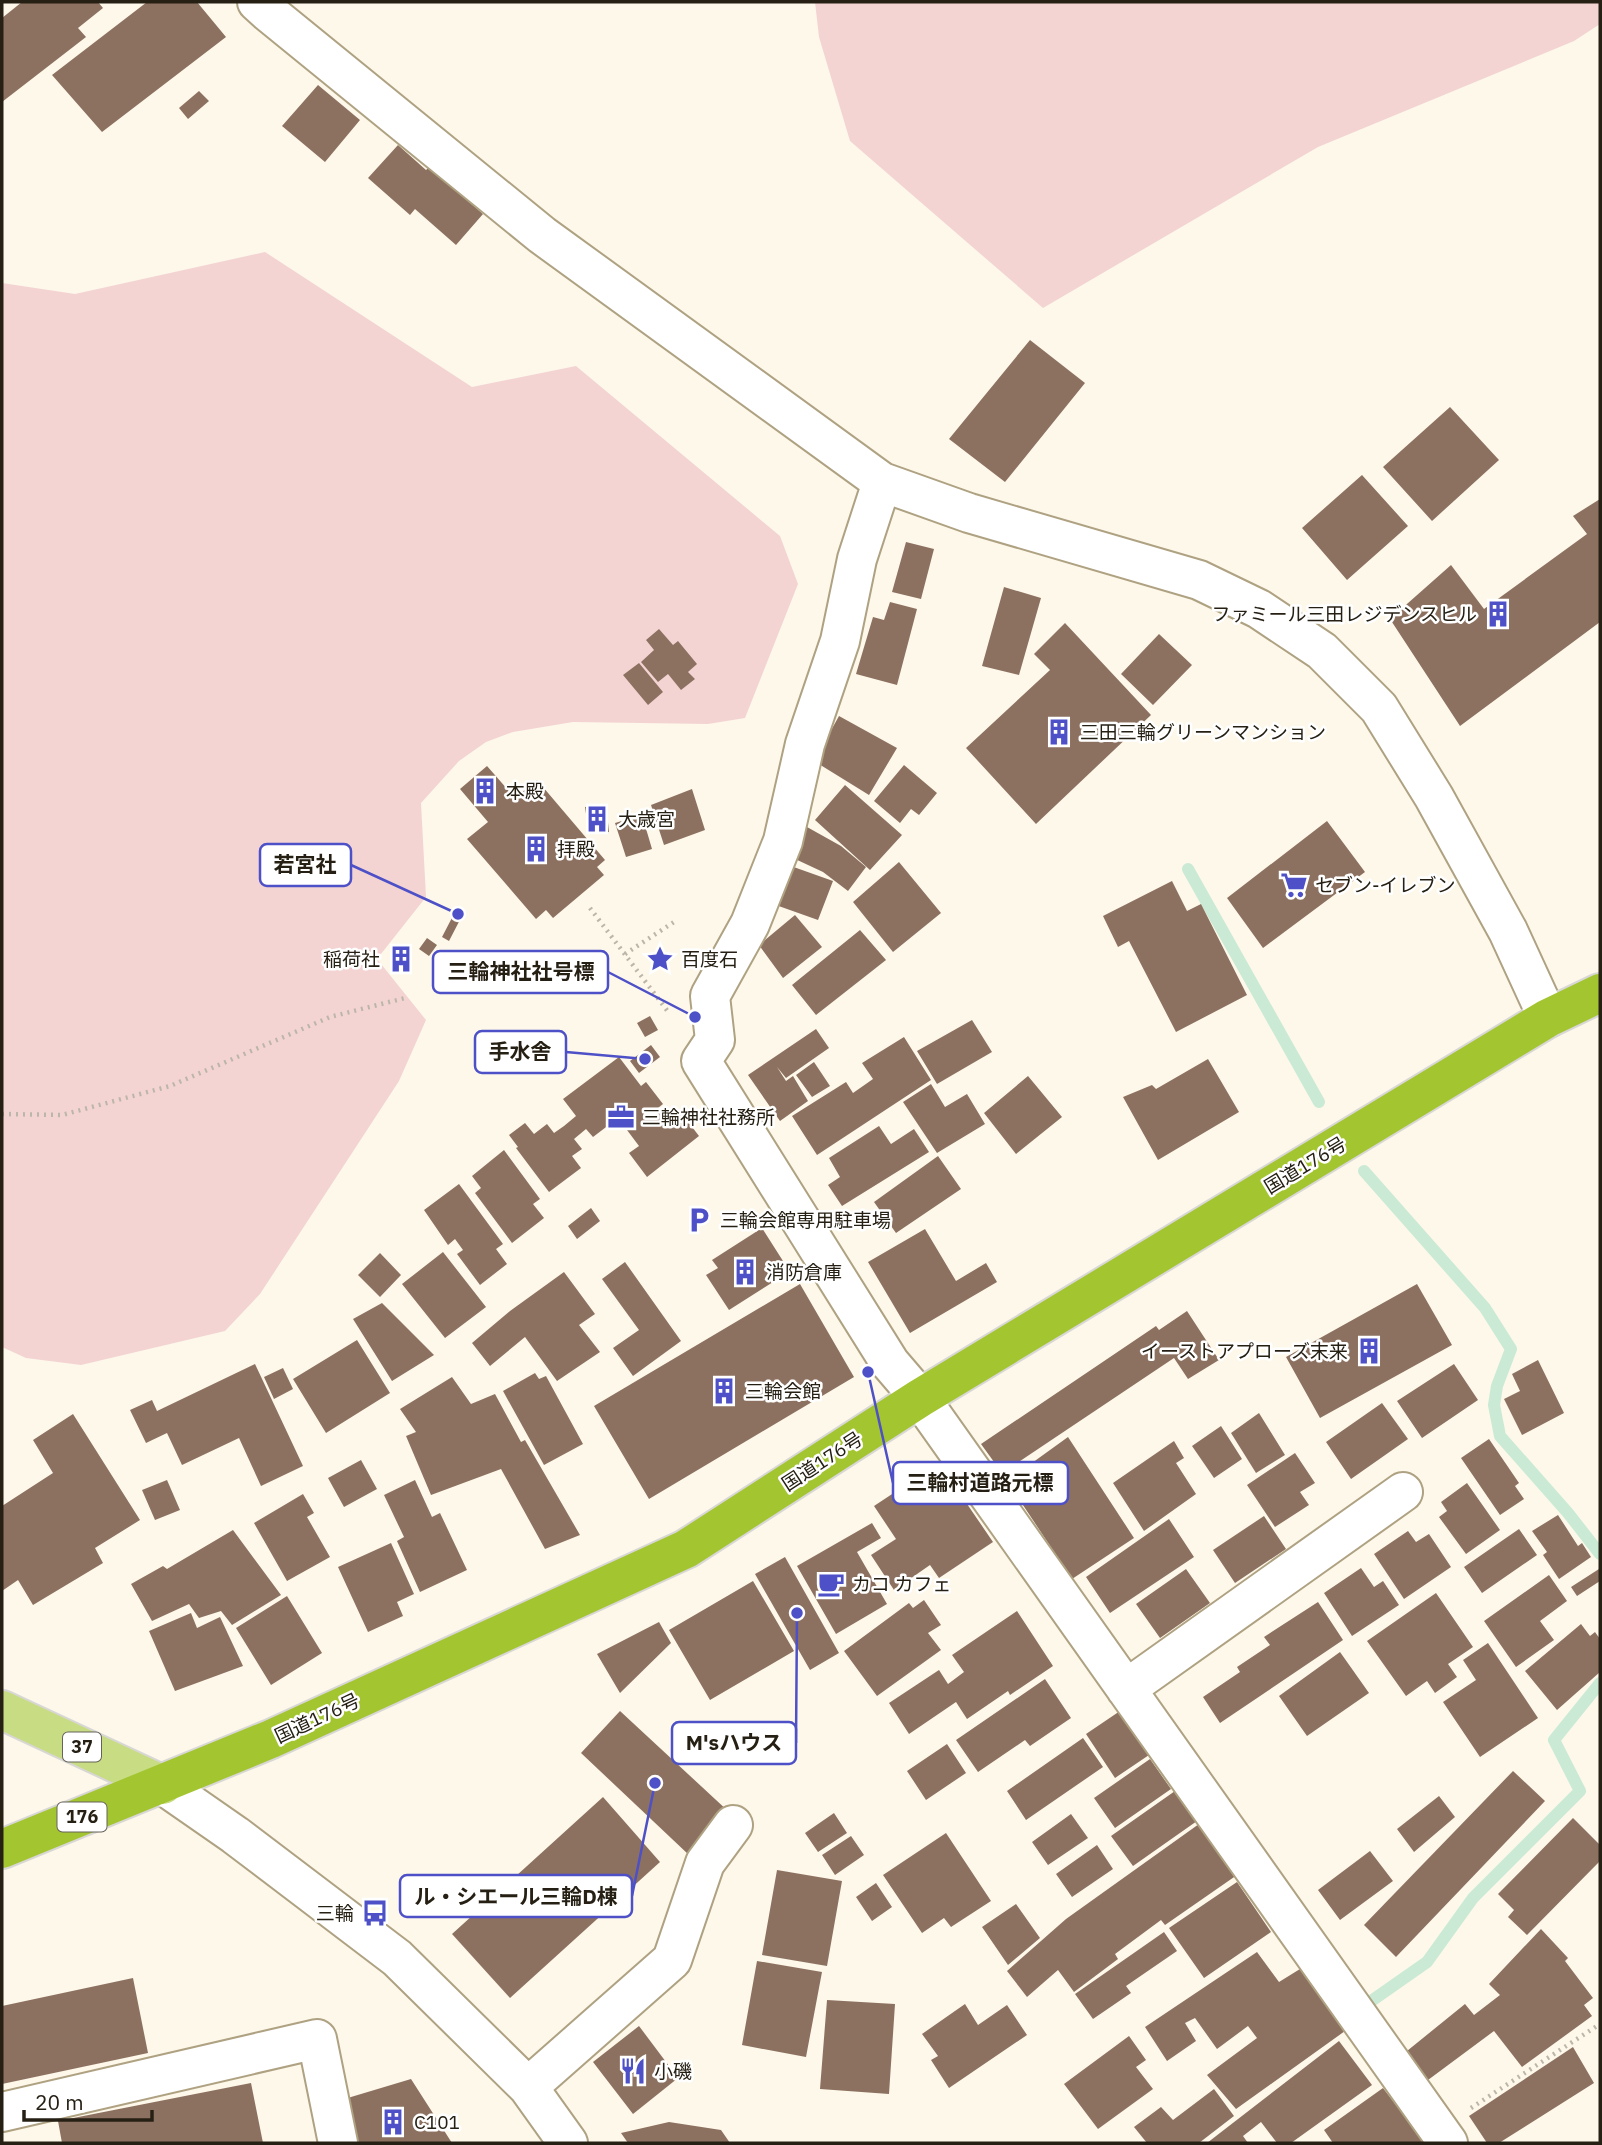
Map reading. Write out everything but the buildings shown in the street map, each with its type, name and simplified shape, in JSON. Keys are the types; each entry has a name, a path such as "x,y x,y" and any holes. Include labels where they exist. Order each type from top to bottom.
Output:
{"highway":[{"name":"国道176号","path":"2,1849 271,1739 687,1549 920,1398 1548,1017 1600,993"}],"main road":[{"name":"37","path":"2,1710 163,1785"}],"street":[{"path":"257,2 542,235 882,482 969,513 1199,580 1259,609 1322,651 1379,708 1434,797 1507,931 1548,1017"},
{"path":"882,482 857,559 839,641 805,744 783,841 750,924 710,996 715,1041 701,1061 890,1363 920,1398 1443,2137"},
{"path":"1126,1689 1403,1492"},
{"path":"163,1785 235,1835 397,1958 528,2087 568,2143"},
{"path":"528,2087 672,1960 705,1863 733,1825"},
{"path":"6,2122 317,2039 338,2143"}],"path":[{"path":"590,908 677,1023"},
{"path":"625,954 677,920"},
{"path":"447,957 451,951"},
{"path":"2,1114 62,1115 170,1086 330,1017 405,998"},
{"path":"1443,2137 1600,2024"}],"shaded area":[{"path":"815,2 1600,2 1600,24 1574,41 1318,147 1043,308 850,141 819,37"},
{"path":"265,252 472,387 576,366 780,536 798,584 745,718 708,724 573,722 513,732 486,742 459,761 421,803 426,897 377,959 426,1020 399,1081 260,1294 225,1331 81,1365 26,1358 2,1347 2,283 75,294"}],"waterway":[{"path":"1188,869 1319,1102"},
{"path":"1364,1171 1485,1308 1511,1349 1497,1386 1494,1405 1500,1436 1600,1554"},
{"path":"1373,2013 1367,2004 1427,1962 1473,1898 1580,1791 1554,1740 1600,1683"}],"place":[{"name":"ファミール三田レジデンスヒル","path":"1498,614"},
{"name":"三田三輪グリーンマンション","path":"1059,732"},
{"name":"本殿","path":"485,791"},
{"name":"大歳宮","path":"597,819"},
{"name":"拝殿","path":"536,849"},
{"name":"セブン-イレブン","path":"1294,885"},
{"name":"若宮社","path":"458,914"},
{"name":"稲荷社","path":"401,959"},
{"name":"百度石","path":"660,959"},
{"name":"三輪神社社号標","path":"695,1017"},
{"name":"手水舎","path":"645,1059"},
{"name":"三輪神社社務所","path":"621,1117"},
{"name":"三輪会館専用駐車場","path":"699,1220"},
{"name":"消防倉庫","path":"745,1272"},
{"name":"イーストアプローズ末来","path":"1369,1351"},
{"name":"三輪村道路元標","path":"868,1372"},
{"name":"三輪会館","path":"724,1391"},
{"name":"カコ カフェ","path":"831,1584"},
{"name":"M'sハウス","path":"797,1613"},
{"name":"ル・シエール三輪D棟","path":"655,1783"},
{"name":"三輪","path":"375,1913"},
{"name":"小磯","path":"633,2071"},
{"name":"C101","path":"393,2122"}]}
